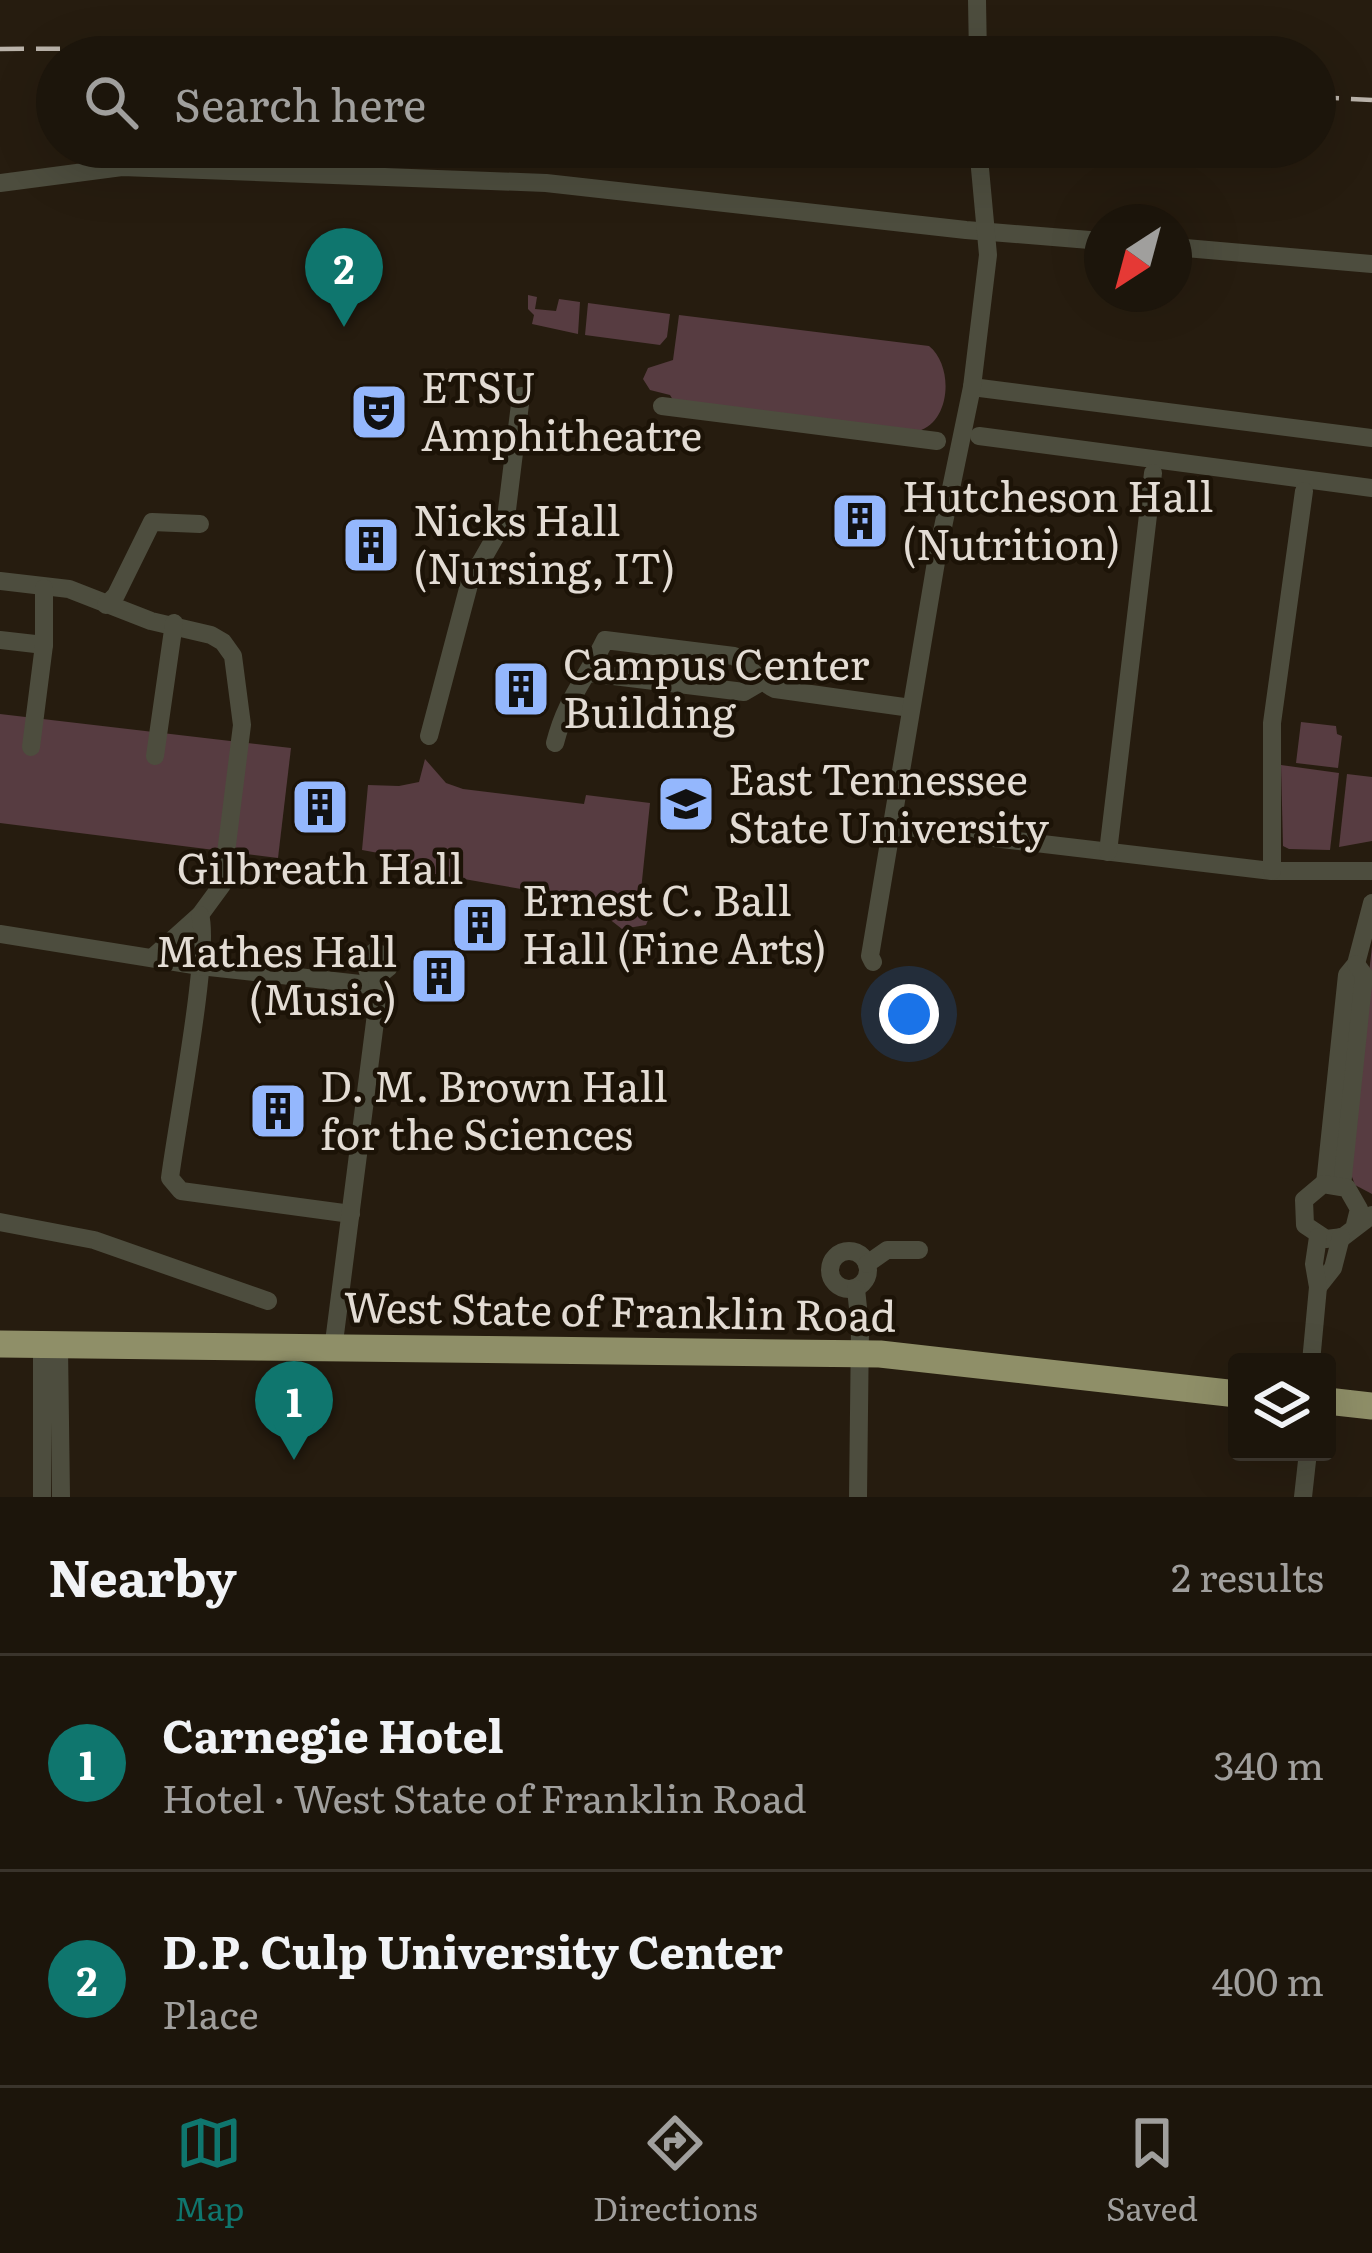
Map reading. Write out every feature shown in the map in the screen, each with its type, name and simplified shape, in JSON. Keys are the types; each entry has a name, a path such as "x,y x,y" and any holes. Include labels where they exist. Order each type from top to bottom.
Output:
{"highway":[{"name":"West State of Franklin Road","path":"0,1344 859,1355 959,1360 1228,1393"},
{"path":"1336,1402 1372,1406"}],"street":[{"path":"977,0 978,36"},
{"path":"0,183 114,168"},
{"path":"187,168 546,183 1084,239"},
{"path":"873,962 870,956 937,556 972,387 988,255 980,168"},
{"path":"1192,249 1372,264"},
{"path":"972,387 1372,438"},
{"path":"429,736 470,581 506,518 521,396"},
{"path":"662,406 937,441"},
{"path":"979,436 1372,488"},
{"path":"1108,852 1153,473"},
{"path":"1272,871 1272,723 1304,491"},
{"path":"106,604 116,595 152,522 200,524"},
{"path":"0,581 69,590 151,621 174,623 224,642 233,656 241,709 222,885 200,915 152,958"},
{"path":"31,746 44,588"},
{"path":"155,756 174,623"},
{"path":"0,640 36,644"},
{"path":"555,743 564,706 589,673 605,640 734,656 775,689 911,708"},
{"path":"589,673 744,692 761,682"},
{"path":"891,826 1272,871 1372,871"},
{"path":"1318,1287 1356,1226 1359,1209 1348,1192 1364,975 1356,964 1372,903"},
{"path":"200,915 200,966 177,1117 173,1186 181,1191 351,1214"},
{"path":"0,934 200,966 381,975 333,1350"},
{"path":"1318,1237 1306,1225 1302,1208 1309,1193 1348,1192"},
{"path":"0,1222 94,1240 268,1301"},
{"path":"1318,1237 1356,1226"},
{"path":"1312,1353 1318,1237"},
{"path":"867,1264 886,1250 919,1250"},
{"path":"854,1251 867,1264 868,1276 856,1288 843,1288 833,1280 832,1262 841,1253 854,1251"},
{"path":"856,1288 858,1497"},
{"path":"42,1497 51,1347"},
{"path":"51,1347 61,1497"},
{"path":"1303,1497 1306,1461"}],"shaded area":[{"path":"528,295 537,297 535,309 556,311 559,299 580,302 578,334 532,324"},
{"path":"588,303 670,314 667,337 660,345 585,335"},
{"path":"679,315 929,346 942,366 943,405 929,426 918,431 673,400 650,390 643,379 648,368 673,360"},
{"path":"0,714 291,748 278,858 0,823"},
{"path":"1301,722 1336,726 1342,736 1338,768 1296,763"},
{"path":"425,759 446,783 463,789 584,804 586,795 650,803 639,910 648,920 646,925 622,929 585,900 412,870 395,856 362,850 368,785 419,782"},
{"path":"1281,765 1339,773 1330,850 1283,846"},
{"path":"1347,774 1372,777 1372,841 1339,847"},
{"path":"1372,946 1372,1194 1355,1185 1348,1166"}],"railway":[{"path":"0,49 36,49"},
{"path":"1336,98 1372,100"}],"place":[{"name":"D.P. Culp University Center","path":"344,327"},
{"name":"ETSU Amphitheatre","path":"379,412"},
{"name":"Hutcheson Hall (Nutrition)","path":"860,521"},
{"name":"Nicks Hall (Nursing, IT)","path":"371,545"},
{"name":"Campus Center Building","path":"521,689"},
{"name":"East Tennessee State University","path":"686,804"},
{"name":"Gilbreath Hall","path":"320,807"},
{"name":"Ernest C. Ball Hall (Fine Arts)","path":"480,925"},
{"name":"Mathes Hall (Music)","path":"439,976"},
{"name":"D. M. Brown Hall for the Sciences","path":"278,1111"},
{"name":"Carnegie Hotel","path":"294,1460"}]}
